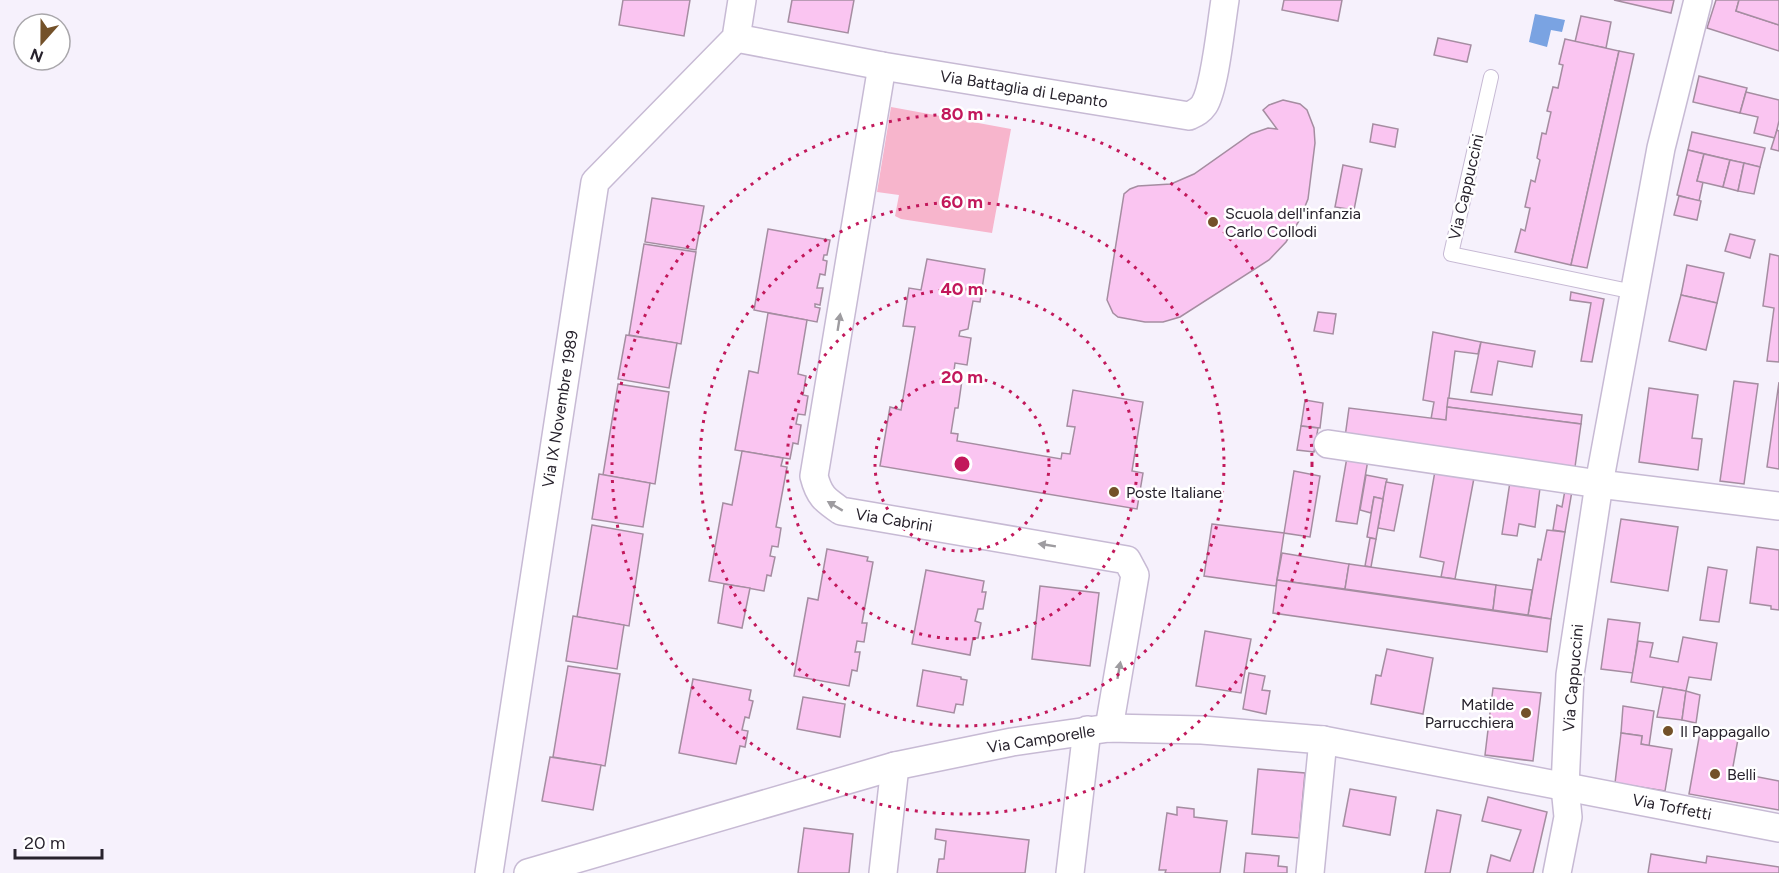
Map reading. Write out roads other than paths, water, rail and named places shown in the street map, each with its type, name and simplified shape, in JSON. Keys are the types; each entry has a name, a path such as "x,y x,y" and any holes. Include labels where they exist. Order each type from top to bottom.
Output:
{"street":[{"path":"736,38 742,0"},
{"name":"Via Battaglia di Lepanto","path":"736,38 882,66 1189,116 1200,110 1205,103 1225,0"},
{"name":"Via Cappuccini","path":"1557,873 1568,817 1565,787 1570,675 1599,484 1661,148 1698,0"},
{"name":"Via IX Novembre 1989","path":"489,873 595,182 736,38"},
{"name":"Via Cabrini","path":"882,66 814,476 818,492 841,511 1127,560 1135,575 1098,729"},
{"path":"1328,444 1599,484 1779,506"},
{"path":"1070,873 1098,729"},
{"name":"Via Camporelle","path":"528,873 895,766 1012,742 1098,729 1202,730 1323,740 1565,787"},
{"path":"1310,873 1323,740"},
{"path":"883,873 895,766"},
{"name":"Via Toffetti","path":"1565,787 1779,828"}],"lane":[{"name":"Via Cappuccini","path":"1491,77 1451,254 1634,291"}],"water":[{"path":"1535,14 1565,20 1562,32 1551,30 1547,47 1529,42"}],"place":[{"name":"Scuola dell'infanzia Carlo Collodi","path":"1213,222"},
{"name":"Poste Italiane","path":"1114,492"},
{"name":"Matilde Parrucchiera","path":"1526,713"},
{"name":"Il Pappagallo","path":"1668,731"},
{"name":"Belli","path":"1715,774"}]}
